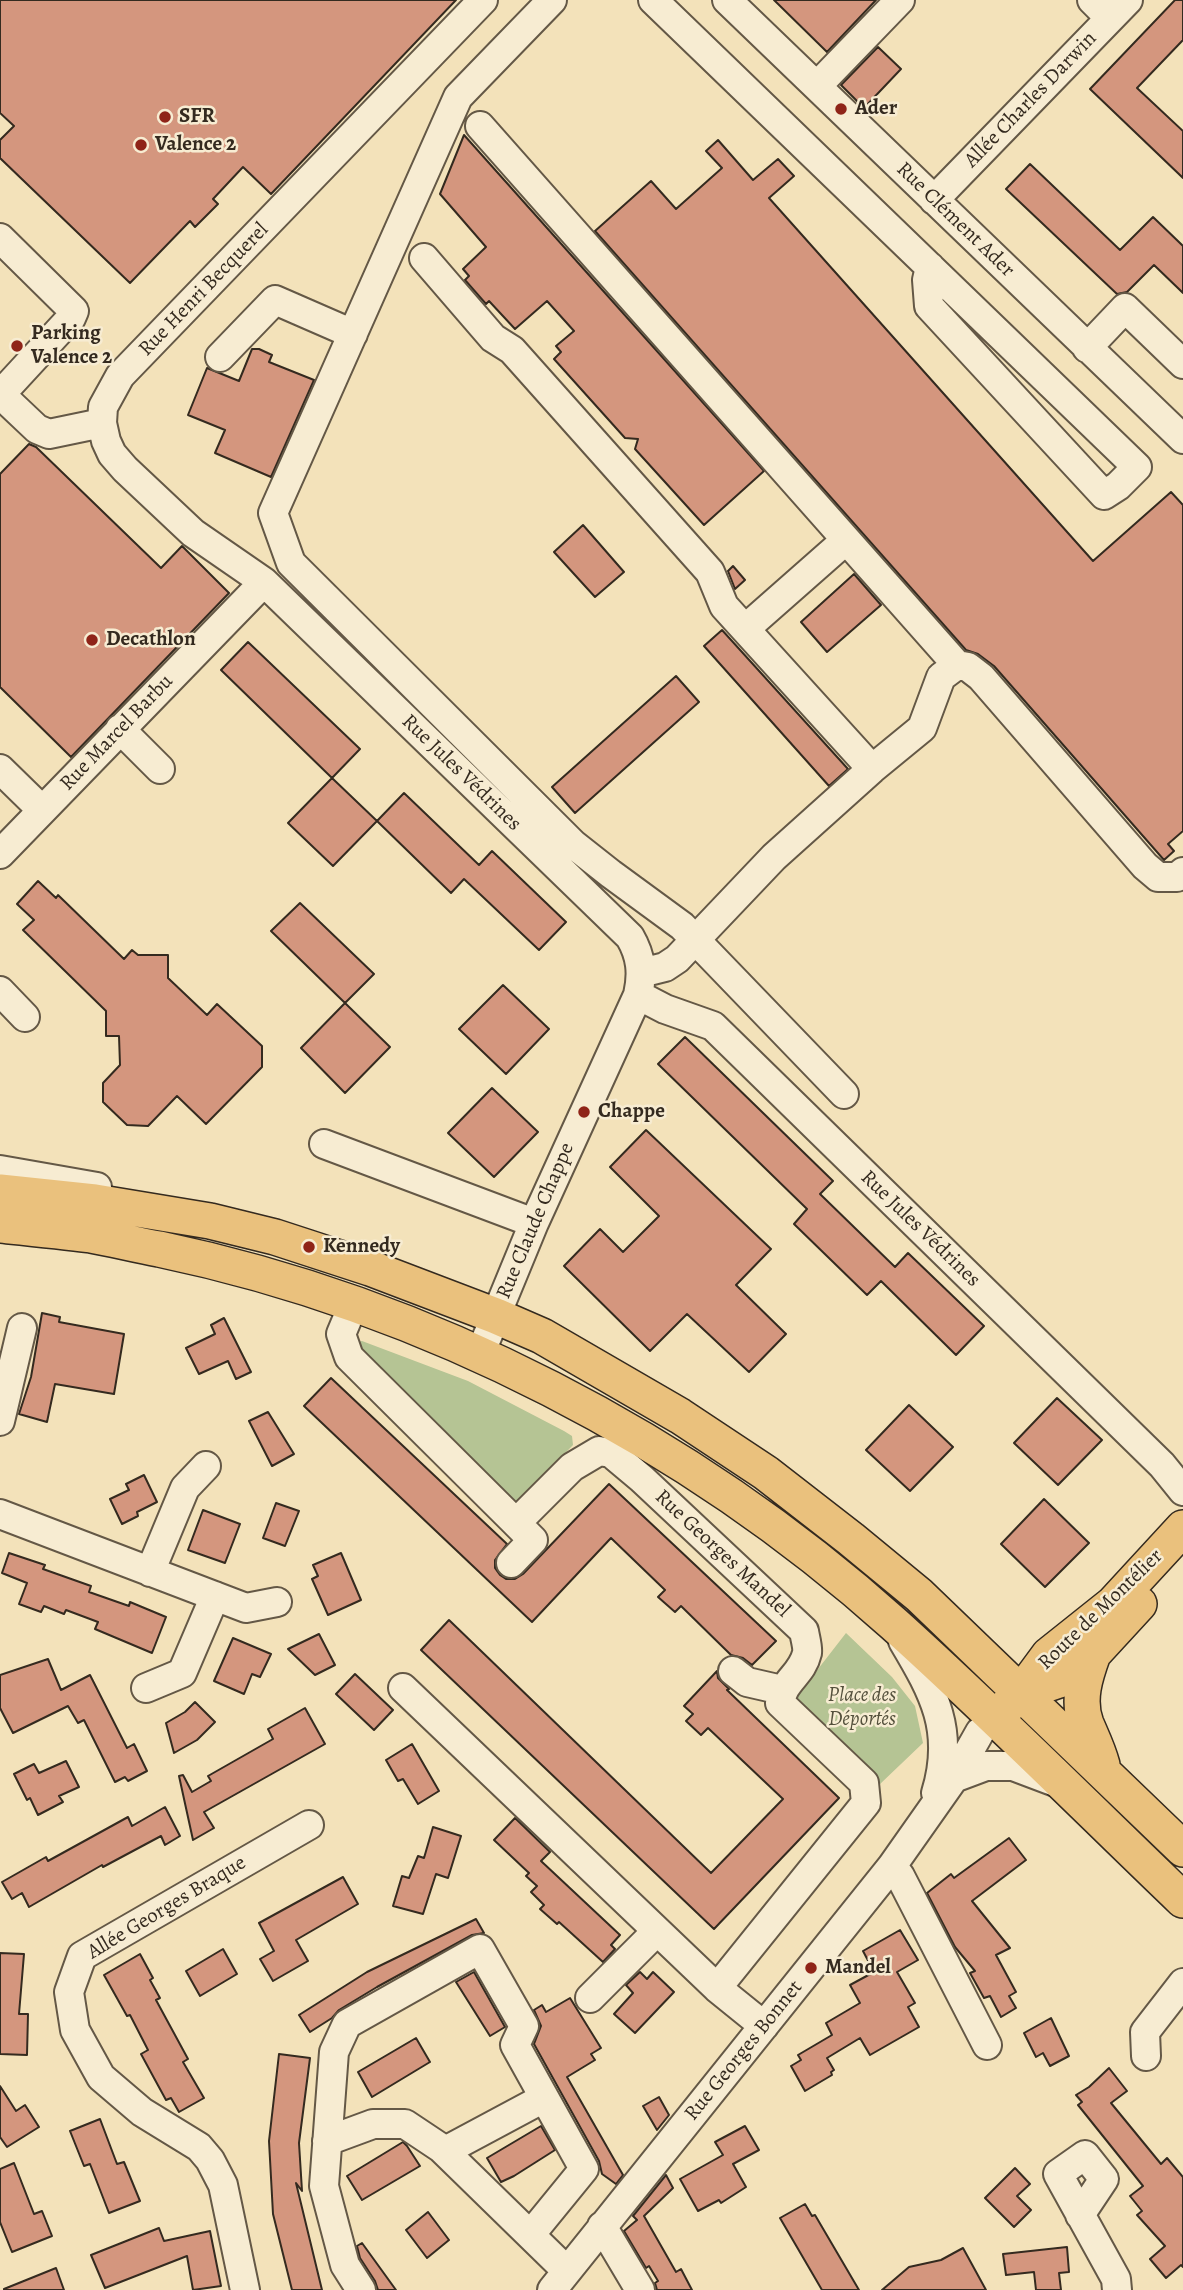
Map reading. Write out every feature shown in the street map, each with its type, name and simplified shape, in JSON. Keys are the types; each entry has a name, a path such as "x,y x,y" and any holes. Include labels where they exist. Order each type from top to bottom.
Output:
{"main road":[{"path":"5,1196 95,1202 210,1221 309,1247 496,1315 542,1336 680,1416 766,1473 919,1595 1183,1849"},
{"path":"5,1196 93,1236 200,1258 354,1303 480,1354 604,1437 652,1465 745,1506 893,1623 987,1725 1064,1785 1183,1900"},
{"name":"Route de Montélier","path":"987,1725 1021,1693 1049,1655 1112,1604 1183,1528"},
{"name":"Route de Montélier","path":"1021,1693 1056,1681 1093,1654 1183,1552"},
{"name":"Route de Montélier","path":"1093,1654 1084,1677 1082,1702 1085,1722 1097,1746 1104,1772"}],"street":[{"name":"Rue Henri Becquerel","path":"102,423 103,407 120,376 484,0"},
{"path":"552,0 458,97 273,513 291,563 573,844 682,926 844,1094"},
{"path":"653,0 930,267 1136,467 1118,486 1104,495 929,306 927,280 930,267"},
{"name":"Rue Clément Ader","path":"727,0 1183,439"},
{"path":"817,86 900,0"},
{"name":"Allée Charles Darwin","path":"934,200 1110,6"},
{"path":"480,126 957,665 968,667 981,677 1145,866 1158,877 1177,877 1183,872"},
{"path":"0,239 69,304 74,312 0,394 37,429 50,434 102,423 113,454 133,477 193,533 264,582"},
{"path":"424,258 493,338 512,350 710,572 724,606 872,769"},
{"path":"220,357 275,300 353,334"},
{"path":"1087,348 1125,308 1183,364"},
{"path":"745,629 846,540"},
{"name":"Rue Marcel Barbu","path":"0,854 264,582"},
{"name":"Rue Jules Védrines","path":"264,582 630,937 640,959 640,984 665,1009 713,1026 1162,1465 1183,1491"},
{"path":"640,984 677,958 774,857 922,728 941,677 957,665"},
{"path":"120,729 160,769"},
{"path":"0,769 42,810"},
{"name":"Rue Claude Chappe","path":"480,1354 534,1223 640,984"},
{"path":"0,991 25,1017"},
{"path":"324,1144 534,1223"},
{"path":"354,1303 341,1334 349,1357 533,1540 511,1563"},
{"path":"2,1415 22,1328"},
{"path":"516,1523 604,1437"},
{"name":"Rue Georges Mandel","path":"652,1465 804,1631 808,1651 800,1670 782,1690"},
{"path":"150,1572 185,1488 206,1466"},
{"path":"0,1514 246,1608 277,1602"},
{"path":"146,1688 182,1673 215,1596"},
{"path":"893,1623 926,1680 934,1700 942,1725 949,1774 986,1766 1013,1766 1064,1785"},
{"path":"717,1988 866,1803 864,1783 780,1703 782,1690 747,1682 733,1671"},
{"path":"403,1688 717,1988 764,2026"},
{"name":"Rue Georges Bonnet","path":"559,2281 916,1835 949,1774 987,1725"},
{"name":"Allée Georges Braque","path":"245,2290 223,2185 210,2160 199,2147 142,2112 101,2077 75,2029 69,1992 82,1956 309,1825"},
{"path":"892,1866 900,1876 987,2045"},
{"path":"590,1998 657,1931"},
{"path":"360,2290 345,2264 324,2186 334,2052 347,2024 480,1949 524,2026 515,2045 584,2169 531,2234"},
{"path":"1146,2056 1145,2032 1183,1983"},
{"path":"445,2151 544,2098"},
{"path":"327,2141 373,2124 405,2124 445,2151 531,2234 559,2281"},
{"path":"1080,2215 1116,2278 1117,2290"},
{"path":"602,2226 640,2290"}],"green space":[{"path":"362,1341 468,1381 564,1431 572,1436 573,1445 515,1505 358,1356 358,1342"},
{"name":"Place des Déportés","path":"846,1633 892,1677 915,1706 923,1743 879,1785 794,1700"}],"building":[{"name":"Valence 2","path":"0,0 456,0 271,194 243,167 213,199 218,204 195,227 190,221 130,283 0,158 0,140 14,126 0,113"},
{"path":"774,0 876,0 827,52"},
{"path":"1175,0 1183,0 1183,40 1137,88 1183,131 1183,178 1090,89"},
{"path":"878,47 901,69 864,108 841,85"},
{"path":"464,135 764,471 704,525 635,449 638,439 625,438 554,359 561,352 556,346 574,331 547,301 515,329 489,301 486,304 465,280 469,276 463,269 486,247 440,194"},
{"path":"718,140 753,180 778,159 794,176 769,198 1093,561 1171,492 1183,505 1183,831 1168,844 1174,851 1164,860 994,666 978,654 966,650 595,231 651,181 676,209 722,168 706,151"},
{"path":"1030,164 1120,250 1153,217 1183,246 1183,293 1154,265 1127,292 1117,294 1006,189"},
{"path":"252,349 272,355 269,362 314,380 271,477 215,453 225,430 188,415 207,368 239,381"},
{"name":"Decathlon","path":"29,444 36,447 161,568 182,546 229,593 71,757 0,687 0,474"},
{"path":"583,525 624,572 595,597 554,552"},
{"path":"733,566 745,580 735,589 728,571"},
{"path":"854,574 881,605 827,652 801,622"},
{"path":"722,630 848,769 829,786 704,646"},
{"path":"248,642 360,749 332,778 221,670"},
{"path":"676,676 699,702 575,813 552,787"},
{"path":"332,778 377,821 333,866 288,823"},
{"path":"404,793 479,865 492,851 566,922 539,950 464,879 451,893 377,821"},
{"path":"38,881 56,898 58,895 124,959 132,950 138,955 168,955 168,978 207,1015 217,1004 262,1046 262,1067 206,1124 177,1096 148,1126 127,1125 103,1102 103,1083 120,1065 119,1036 106,1036 106,1011 23,930 34,920 17,904"},
{"path":"300,903 374,974 345,1003 271,931"},
{"path":"503,985 549,1029 506,1074 459,1029"},
{"path":"345,1003 390,1047 345,1093 301,1048"},
{"path":"685,1037 833,1181 820,1194 895,1267 908,1253 984,1326 956,1355 881,1281 867,1295 794,1224 807,1209 658,1064"},
{"path":"492,1088 538,1132 494,1177 448,1133"},
{"path":"646,1130 771,1249 736,1285 786,1334 749,1372 687,1314 650,1351 564,1266 600,1229 623,1252 659,1216 610,1167"},
{"path":"42,1313 60,1317 59,1322 124,1334 114,1394 55,1384 47,1422 19,1414 31,1377"},
{"path":"224,1318 251,1372 236,1379 228,1361 199,1374 186,1348 215,1334 211,1325"},
{"path":"331,1378 507,1544 495,1560 495,1568 506,1579 515,1579 523,1574 609,1484 776,1641 752,1665 743,1658 731,1655 681,1606 675,1612 658,1597 665,1590 611,1538 532,1622 304,1406"},
{"path":"1057,1398 1102,1440 1058,1485 1014,1443"},
{"path":"909,1405 953,1447 910,1491 866,1450"},
{"path":"268,1412 294,1454 272,1466 249,1421"},
{"path":"144,1475 157,1502 137,1512 138,1516 122,1524 110,1499 129,1490 126,1484"},
{"path":"1044,1499 1089,1543 1045,1587 1001,1544"},
{"path":"276,1503 299,1511 285,1546 263,1538"},
{"path":"203,1510 240,1524 225,1563 188,1550"},
{"path":"9,1553 45,1565 43,1569 91,1586 89,1592 129,1606 130,1602 166,1617 152,1653 95,1629 98,1622 66,1610 64,1614 44,1606 41,1612 19,1604 27,1583 2,1573"},
{"path":"341,1553 361,1600 328,1615 312,1579 318,1576 313,1565"},
{"path":"449,1620 711,1873 783,1799 708,1728 701,1735 686,1721 693,1714 684,1706 717,1671 718,1678 729,1689 727,1690 839,1798 714,1929 421,1650"},
{"path":"319,1634 335,1665 315,1675 288,1649"},
{"path":"233,1638 271,1654 260,1677 252,1674 244,1694 214,1681"},
{"path":"48,1659 61,1690 90,1675 127,1748 134,1744 147,1771 128,1781 125,1777 115,1782 84,1720 78,1723 68,1706 13,1733 0,1708 0,1675"},
{"path":"355,1674 393,1710 374,1730 336,1694"},
{"path":"195,1702 215,1722 197,1740 174,1753 166,1723 185,1712"},
{"path":"305,1708 325,1744 204,1812 214,1828 193,1840 179,1776 183,1775 192,1792 211,1781 208,1776 273,1739 268,1729"},
{"path":"412,1744 439,1791 418,1804 403,1779 398,1781 386,1760"},
{"path":"66,1761 79,1787 59,1796 63,1802 38,1815 14,1774 34,1764 39,1773"},
{"path":"165,1807 180,1836 165,1845 161,1836 103,1867 102,1865 29,1907 22,1893 12,1899 2,1882 46,1857 48,1861 128,1817 132,1826"},
{"path":"515,1818 550,1852 541,1861 620,1935 611,1945 615,1949 603,1962 559,1922 557,1924 540,1909 544,1905 531,1892 537,1886 526,1876 529,1873 494,1840"},
{"path":"433,1827 461,1836 448,1878 436,1874 423,1914 393,1906 402,1876 409,1878 418,1856 424,1858"},
{"path":"1009,1838 1026,1860 972,1901 1010,1948 996,1955 1016,1992 1009,1996 1016,2008 1001,2017 990,1996 984,1998 970,1973 975,1971 955,1947 927,1893 951,1874 954,1878"},
{"path":"343,1877 358,1904 296,1940 308,1961 273,1981 260,1959 274,1951 259,1923"},
{"path":"476,1919 484,1933 472,1935 377,1987 310,2032 299,2015 367,1972"},
{"path":"900,1930 918,1960 897,1972 915,2003 908,2007 919,2027 870,2055 860,2038 827,2058 834,2070 832,2075 805,2091 791,2066 801,2060 798,2055 832,2035 826,2023 860,2003 850,1985 874,1972 863,1951"},
{"path":"223,1949 237,1974 200,1996 186,1971"},
{"path":"0,1953 24,1954 19,2014 28,2014 27,2055 0,2054"},
{"path":"140,1954 160,1998 156,2000 188,2059 183,2062 204,2098 179,2112 171,2098 166,2100 141,2054 148,2050 130,2015 127,2016 104,1975"},
{"path":"474,1972 505,2027 490,2036 456,1982"},
{"path":"640,1972 647,1979 653,1972 674,1992 635,2033 614,2014 633,1993 626,1985"},
{"path":"570,1998 601,2048 591,2054 595,2060 567,2077 623,2175 616,2184 602,2174 599,2161 534,2044 541,2026 534,2010 542,2005 546,2012"},
{"path":"1051,2018 1069,2056 1050,2066 1043,2053 1036,2057 1024,2033"},
{"path":"416,2038 430,2062 372,2097 358,2072"},
{"path":"279,2054 310,2058 299,2143 302,2191 296,2183 322,2290 292,2290 273,2214 269,2141"},
{"path":"1109,2068 1127,2091 1111,2103 1161,2164 1167,2158 1183,2177 1183,2267 1181,2265 1166,2278 1150,2259 1165,2246 1137,2215 1142,2211 1130,2196 1143,2186 1078,2105 1082,2102 1076,2095"},
{"path":"0,2086 16,2111 25,2105 39,2127 7,2147 0,2137"},
{"path":"659,2097 669,2115 657,2130 643,2106"},
{"path":"100,2119 117,2164 124,2162 140,2201 109,2213 90,2164 84,2166 70,2131"},
{"path":"541,2126 555,2150 501,2182 487,2158"},
{"path":"745,2126 759,2150 733,2164 746,2187 721,2203 719,2200 698,2211 680,2179 723,2155 715,2142"},
{"path":"403,2142 420,2166 362,2200 347,2176"},
{"path":"14,2163 34,2214 42,2211 52,2236 12,2252 0,2222 0,2169"},
{"path":"1015,2168 1030,2184 1017,2196 1031,2210 1014,2227 985,2198"},
{"path":"666,2175 673,2188 644,2216 676,2272 681,2269 692,2290 657,2290 655,2283 658,2281 649,2266 646,2268 624,2231 637,2220 633,2216"},
{"path":"805,2204 812,2216 815,2215 859,2290 822,2290 780,2218"},
{"path":"428,2212 449,2240 427,2258 406,2230"},
{"path":"159,2228 164,2241 210,2231 221,2286 193,2290 187,2256 105,2288 91,2255"},
{"path":"362,2243 396,2290 378,2290 360,2258 357,2246"},
{"path":"1067,2247 1069,2272 1059,2273 1061,2290 1036,2290 1034,2272 1006,2275 1003,2254"},
{"path":"963,2248 986,2290 882,2290 909,2267 941,2260"},
{"path":"56,2268 64,2290 4,2290 4,2289"}],"place":[{"name":"Ader","path":"841,109"},
{"name":"SFR","path":"165,117"},
{"name":"Valence 2","path":"141,145"},
{"name":"Parking Valence 2","path":"17,346"},
{"name":"Decathlon","path":"92,640"},
{"name":"Chappe","path":"584,1112"},
{"name":"Kennedy","path":"309,1247"},
{"name":"Mandel","path":"811,1968"}]}
